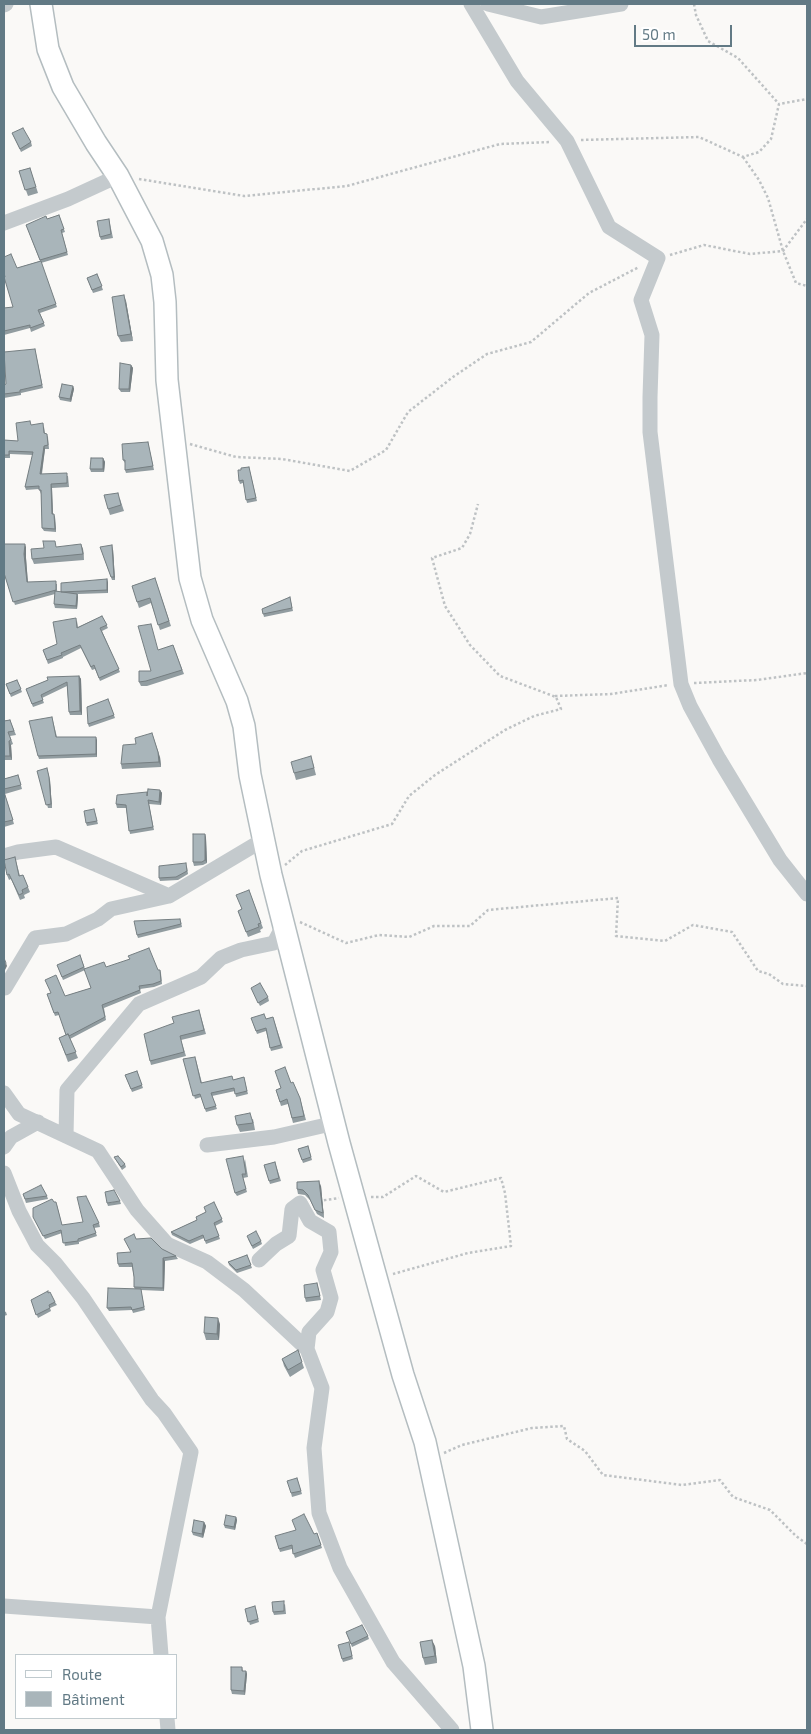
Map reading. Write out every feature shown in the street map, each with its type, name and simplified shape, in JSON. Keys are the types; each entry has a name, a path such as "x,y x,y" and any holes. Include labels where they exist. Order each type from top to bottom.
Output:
{"main road":[{"path":"41,4 48,49 64,87 96,144 118,176 152,241 162,275 165,302 167,380 190,578 202,620 237,701 244,726 250,775 271,875 402,1374 425,1442 474,1666 482,1730"}],"street":[{"path":"471,4 517,81 567,141 608,227 658,258 640,300 652,335 650,432 681,684 690,706 719,759 780,860 807,894"},
{"path":"488,4 541,17 621,4"},
{"path":"4,223 68,199 118,176"},
{"path":"4,988 6,988 35,938 66,934 98,919 111,909 169,896 263,840"},
{"path":"4,856 18,852 56,847 169,896"},
{"path":"66,1136 67,1090 139,1004 201,977 222,958 241,950 274,943 284,924"},
{"path":"4,1093 19,1114 98,1152 137,1210 167,1244 207,1262 244,1290 307,1349"},
{"path":"4,1147 11,1137 38,1122"},
{"path":"207,1145 274,1137 335,1123"},
{"path":"4,1173 19,1211 37,1245 82,1298 152,1400 164,1413 191,1452 158,1617 161,1654"},
{"path":"258,1260 276,1244 289,1236 292,1209 300,1203 310,1222 329,1232 331,1252 323,1270 331,1298 327,1312 308,1332 307,1349 322,1388 314,1448 319,1513 340,1568 393,1662 452,1730"},
{"path":"4,1213 19,1211"},
{"path":"4,1606 158,1617"}],"path":[{"path":"694,4 696,15 708,41 738,58 779,104"},
{"path":"779,104 807,99"},
{"path":"743,157 759,152 771,139 779,104"},
{"path":"118,176 244,196 347,186 500,144 698,137 743,157 759,180 768,198 783,251 796,283 807,286"},
{"path":"175,442 198,445 236,457 282,459 350,471 386,450 408,412 453,377 487,354 532,342 589,293 658,258 704,245 750,254 783,251 807,219"},
{"path":"271,875 302,851 392,824 408,796 435,775 505,730 534,716 561,709 556,697 500,676 470,645 444,606 432,558 462,548 470,534 478,504"},
{"path":"284,924 298,922 346,943 379,935 409,937 434,926 470,926 488,910 618,898 616,936 665,941 693,925 732,932 758,971 769,974 783,984 807,986"},
{"path":"300,1203 354,1196 383,1197 416,1176 444,1192 501,1178 505,1193 512,1246 468,1253 405,1270 377,1280"},
{"path":"429,1460 462,1444 532,1428 564,1426 567,1439 585,1451 603,1475 682,1485 720,1480 733,1497 770,1510 796,1536 807,1544"}],"building":[{"path":"23,128 31,142 20,149 12,133"},
{"path":"30,168 36,187 25,190 19,171"},
{"path":"59,215 64,229 61,230 67,252 40,260 26,225 46,216 47,219"},
{"path":"109,219 111,234 100,237 97,221"},
{"path":"11,254 17,268 41,261 56,304 38,310 44,323 30,328 30,325 4,331 4,308 13,307 4,277 4,257"},
{"path":"97,274 102,286 92,290 87,278"},
{"path":"124,295 131,334 118,336 112,297"},
{"path":"35,349 42,385 20,390 20,392 4,394 4,385 6,384 4,352"},
{"path":"120,363 131,365 129,389 119,389"},
{"path":"62,384 73,386 70,399 59,397"},
{"path":"30,421 31,425 43,423 44,433 47,434 48,445 44,446 40,474 67,473 67,483 51,484 52,514 54,514 55,529 42,528 41,490 39,490 39,486 25,487 33,452 9,451 9,455 4,455 4,440 18,441 16,423"},
{"path":"148,442 153,466 125,470 122,444"},
{"path":"91,458 103,458 103,469 90,469"},
{"path":"249,467 256,498 246,500 243,480 239,481 238,470"},
{"path":"118,493 121,505 108,509 104,495"},
{"path":"43,541 55,541 56,547 81,544 83,554 32,559 31,549 44,548"},
{"path":"4,544 25,544 24,554 27,582 56,581 56,590 13,602 4,573"},
{"path":"112,545 114,577 111,577 100,547"},
{"path":"155,578 169,621 158,625 150,598 137,602 132,586"},
{"path":"107,579 107,590 61,592 61,583"},
{"path":"55,591 77,594 76,606 54,604"},
{"path":"290,597 292,608 263,614 262,609"},
{"path":"102,616 107,625 100,628 119,669 99,678 94,665 91,667 80,645 61,653 62,655 47,660 43,650 57,644 53,622 76,618 77,628"},
{"path":"151,624 158,650 173,645 182,670 139,682 139,671 151,671 138,626"},
{"path":"79,676 80,711 69,712 67,682 41,695 43,700 32,704 26,689 48,680 47,677"},
{"path":"17,680 21,689 10,694 6,684"},
{"path":"108,699 114,715 88,724 87,707"},
{"path":"52,717 56,737 96,737 96,754 38,756 29,721"},
{"path":"10,720 14,731 8,732 11,740 9,741 10,756 4,756 4,721"},
{"path":"152,733 159,762 121,764 123,745 136,744 135,738"},
{"path":"311,756 314,768 294,773 291,762"},
{"path":"47,768 51,804 46,805 37,771"},
{"path":"18,775 21,785 4,789 4,779"},
{"path":"148,789 160,790 159,802 148,800 153,827 129,831 126,805 116,804 117,795 147,792 147,796"},
{"path":"4,792 13,820 4,822"},
{"path":"94,809 97,821 86,823 84,811"},
{"path":"193,834 205,834 205,860 202,862 193,862"},
{"path":"15,857 19,876 23,875 28,887 22,890 23,893 19,895 9,874 7,875 4,860"},
{"path":"186,863 187,871 176,877 159,878 159,866"},
{"path":"249,890 261,923 258,924 259,927 246,932 238,911 242,909 236,895"},
{"path":"180,919 181,924 137,935 134,921"},
{"path":"149,948 158,970 160,970 161,981 139,986 140,990 102,1005 105,1017 69,1036 68,1034 66,1035 58,1012 54,1013 47,994 51,993 45,980 56,975 65,996 91,988 84,969 104,962 106,967 130,959 128,956"},
{"path":"80,955 84,967 62,977 57,965"},
{"path":"260,983 268,997 258,1003 251,988"},
{"path":"199,1010 204,1030 180,1036 184,1052 150,1061 144,1034 174,1023 172,1017"},
{"path":"264,1014 266,1019 273,1017 281,1045 270,1048 266,1028 256,1031 251,1018"},
{"path":"68,1034 76,1052 66,1055 59,1038"},
{"path":"195,1057 201,1083 232,1076 233,1080 244,1077 247,1091 235,1094 234,1088 211,1093 216,1106 205,1109 200,1094 193,1096 183,1059"},
{"path":"285,1067 291,1083 293,1082 300,1098 304,1116 292,1118 287,1099 280,1102 276,1090 281,1088 275,1071"},
{"path":"137,1071 142,1085 131,1089 125,1075"},
{"path":"250,1113 253,1123 237,1125 235,1116"},
{"path":"308,1146 311,1157 302,1160 298,1149"},
{"path":"118,1156 125,1164 121,1167 114,1157"},
{"path":"243,1156 246,1174 242,1174 246,1189 235,1193 226,1159"},
{"path":"275,1162 279,1178 269,1181 264,1165"},
{"path":"319,1181 323,1213 315,1210 308,1195 303,1190 297,1189 297,1182"},
{"path":"41,1185 47,1196 25,1199 23,1194"},
{"path":"114,1190 120,1201 107,1203 105,1192"},
{"path":"86,1196 99,1223 93,1225 96,1233 78,1239 78,1241 63,1243 61,1230 43,1236 33,1217 33,1208 52,1199 56,1202 62,1225 83,1222 77,1197"},
{"path":"214,1202 222,1219 214,1223 219,1236 205,1241 203,1235 189,1241 171,1232 197,1220 196,1217 206,1212 204,1207"},
{"path":"256,1231 261,1241 252,1246 247,1236"},
{"path":"134,1234 136,1239 151,1238 162,1249 176,1256 163,1258 163,1288 134,1287 132,1263 118,1264 117,1253 131,1252 124,1239"},
{"path":"247,1255 251,1265 236,1270 228,1262"},
{"path":"317,1283 320,1296 305,1298 304,1285"},
{"path":"108,1288 141,1289 144,1307 132,1310 131,1307 107,1308"},
{"path":"48,1291 55,1302 49,1305 50,1308 36,1315 31,1300"},
{"path":"205,1317 218,1318 217,1334 204,1333"},
{"path":"298,1350 302,1362 288,1370 282,1359"},
{"path":"297,1478 301,1491 291,1493 287,1481"},
{"path":"304,1514 314,1534 317,1533 321,1545 293,1554 292,1545 279,1549 275,1536 296,1530 292,1520"},
{"path":"226,1515 236,1517 234,1527 224,1525"},
{"path":"194,1520 204,1522 202,1534 192,1532"},
{"path":"284,1601 284,1611 273,1612 272,1602"},
{"path":"255,1606 258,1619 248,1622 245,1609"},
{"path":"362,1625 368,1636 351,1644 346,1632"},
{"path":"432,1640 435,1656 423,1658 420,1642"},
{"path":"349,1642 352,1656 342,1659 338,1645"},
{"path":"231,1667 242,1667 242,1671 246,1671 244,1691 231,1690"}]}
